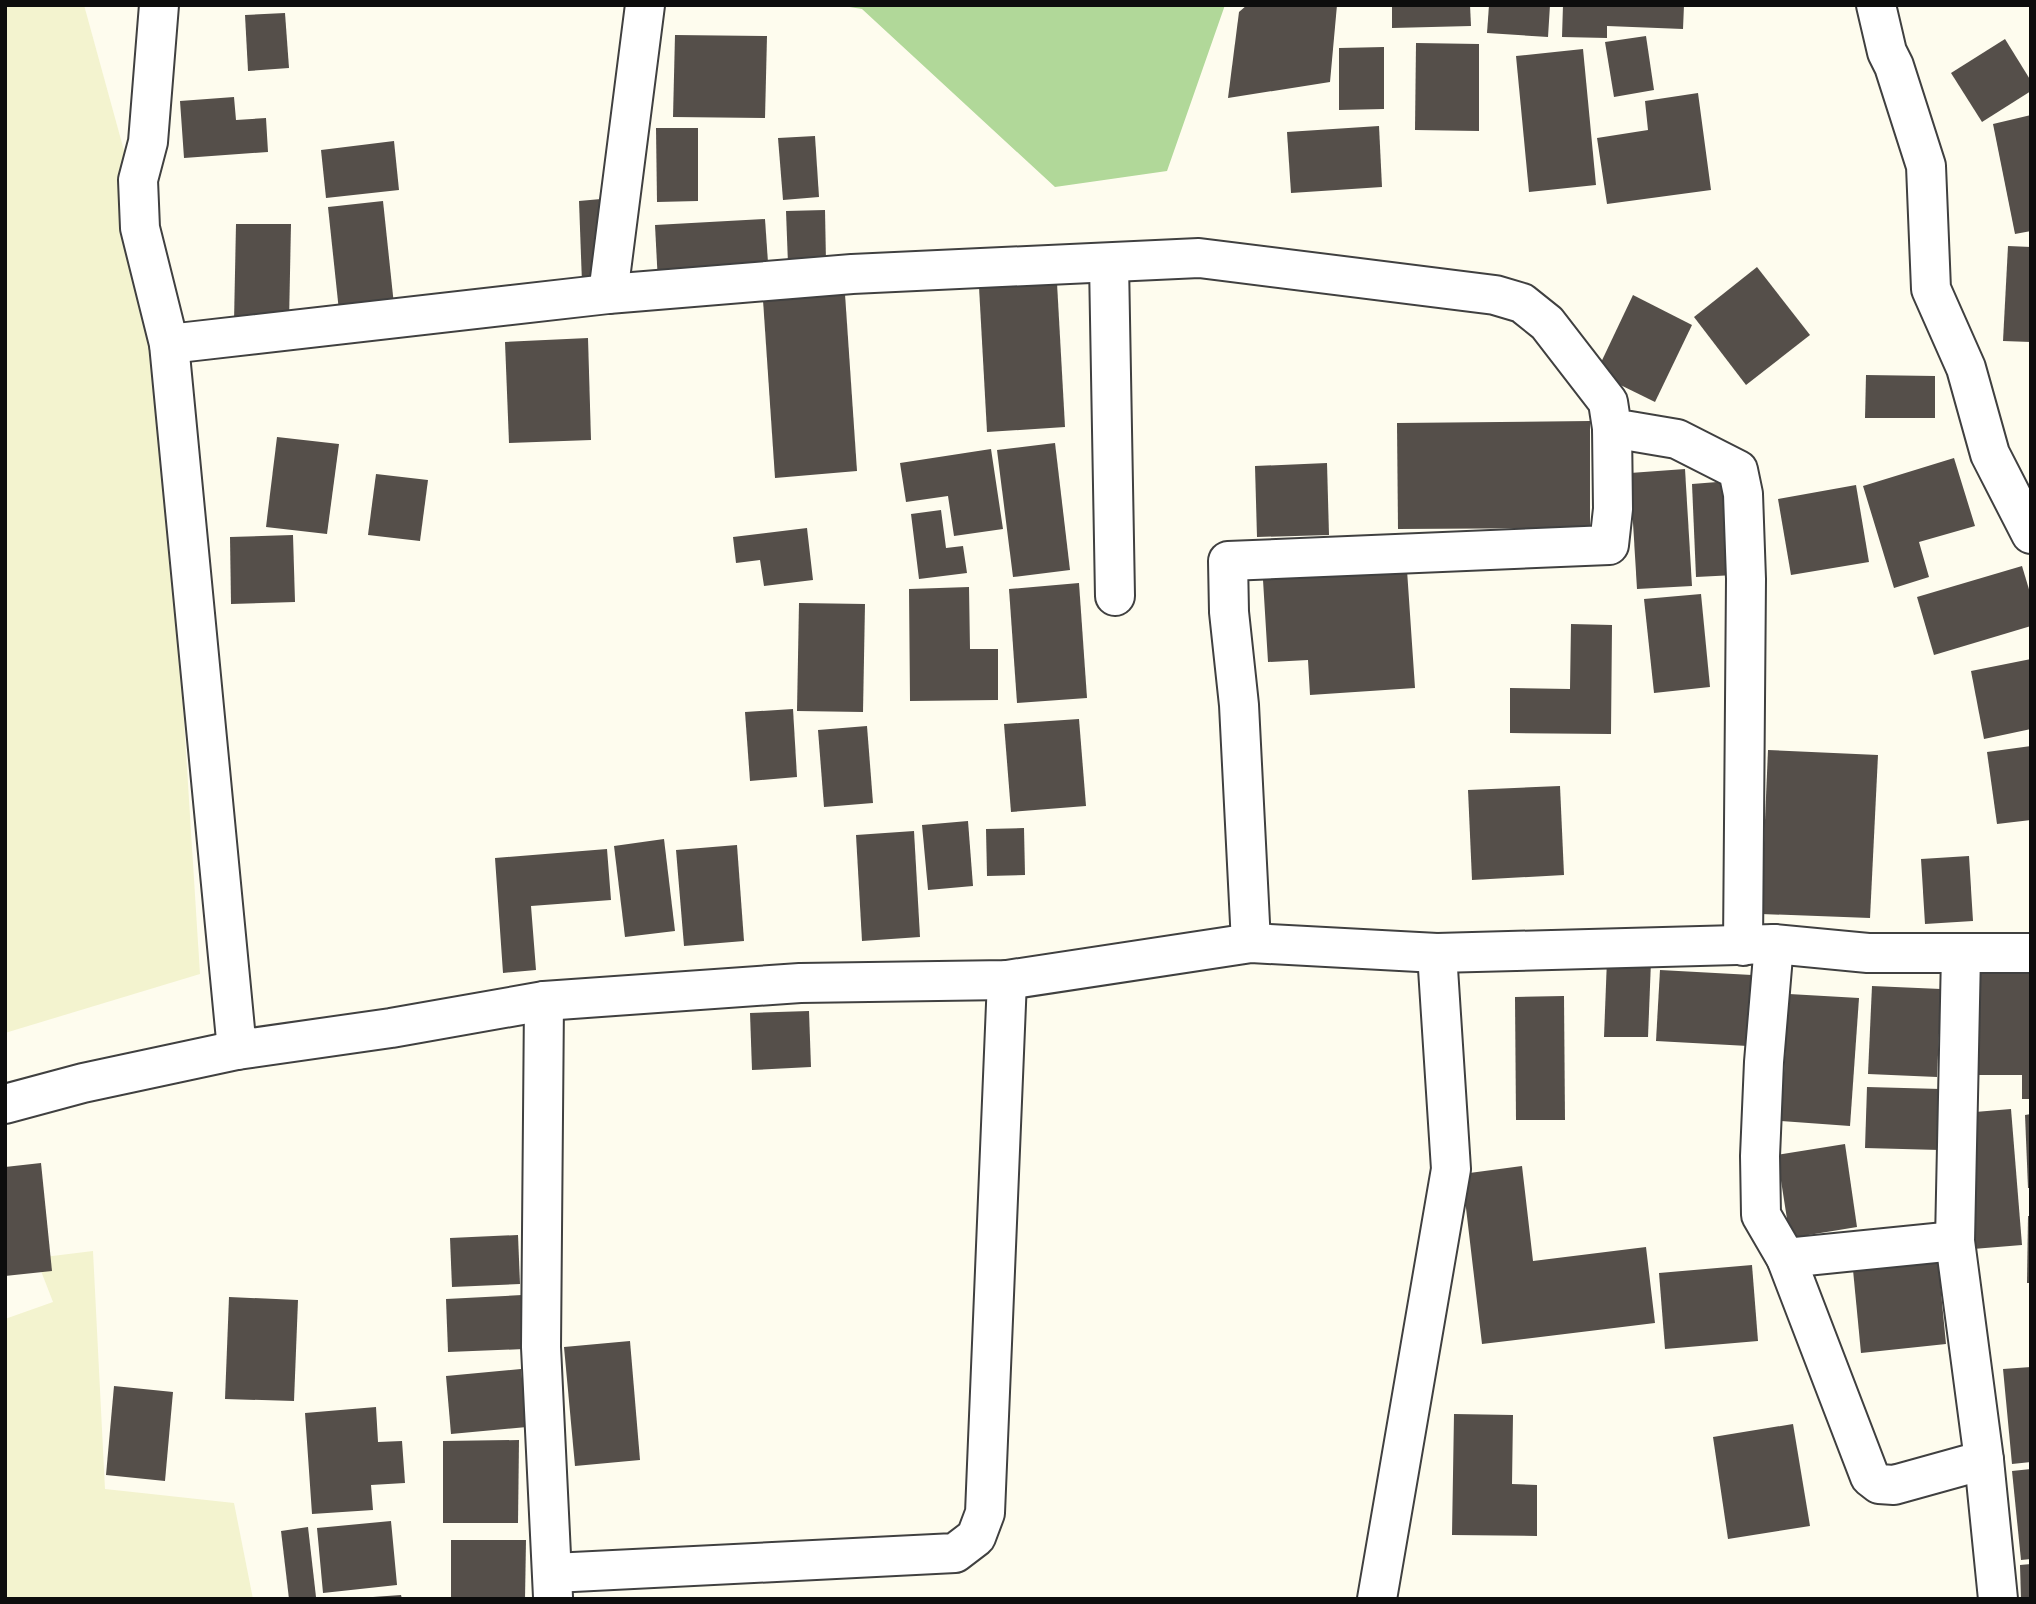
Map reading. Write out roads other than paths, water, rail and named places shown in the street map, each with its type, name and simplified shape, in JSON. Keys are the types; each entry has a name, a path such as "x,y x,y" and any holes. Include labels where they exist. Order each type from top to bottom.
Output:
{"street":[{"path":"159,5 148,142 138,180 140,228 169,344 237,1050"},
{"path":"608,293 645,5"},
{"path":"1875,5 1887,52 1926,166 1931,289 1966,368 1990,454 2031,534"},
{"path":"169,344 608,293 852,274 1199,258 1495,295 1522,303 1547,323 1608,402 1612,429 1613,509 1609,545 1228,561 1228,612 1240,705 1251,943"},
{"path":"1109,262 1115,596"},
{"path":"1612,429 1677,439 1738,470 1743,494 1763,1088 1761,1215 1786,1258 1870,1477 1879,1484 1894,1485 1984,1460"},
{"path":"5,1104 83,1083 237,1050 391,1028 544,1001 800,983 1007,980 1251,943 1437,953 1758,945 1868,953 2031,953"},
{"path":"1377,1599 1451,1169 1437,953"},
{"path":"1961,954 1955,1241 1984,1460 1997,1599"},
{"path":"544,1001 541,1347 553,1586 955,1553 976,1537 985,1513 1007,980"},
{"path":"1786,1258 1955,1241"}]}
